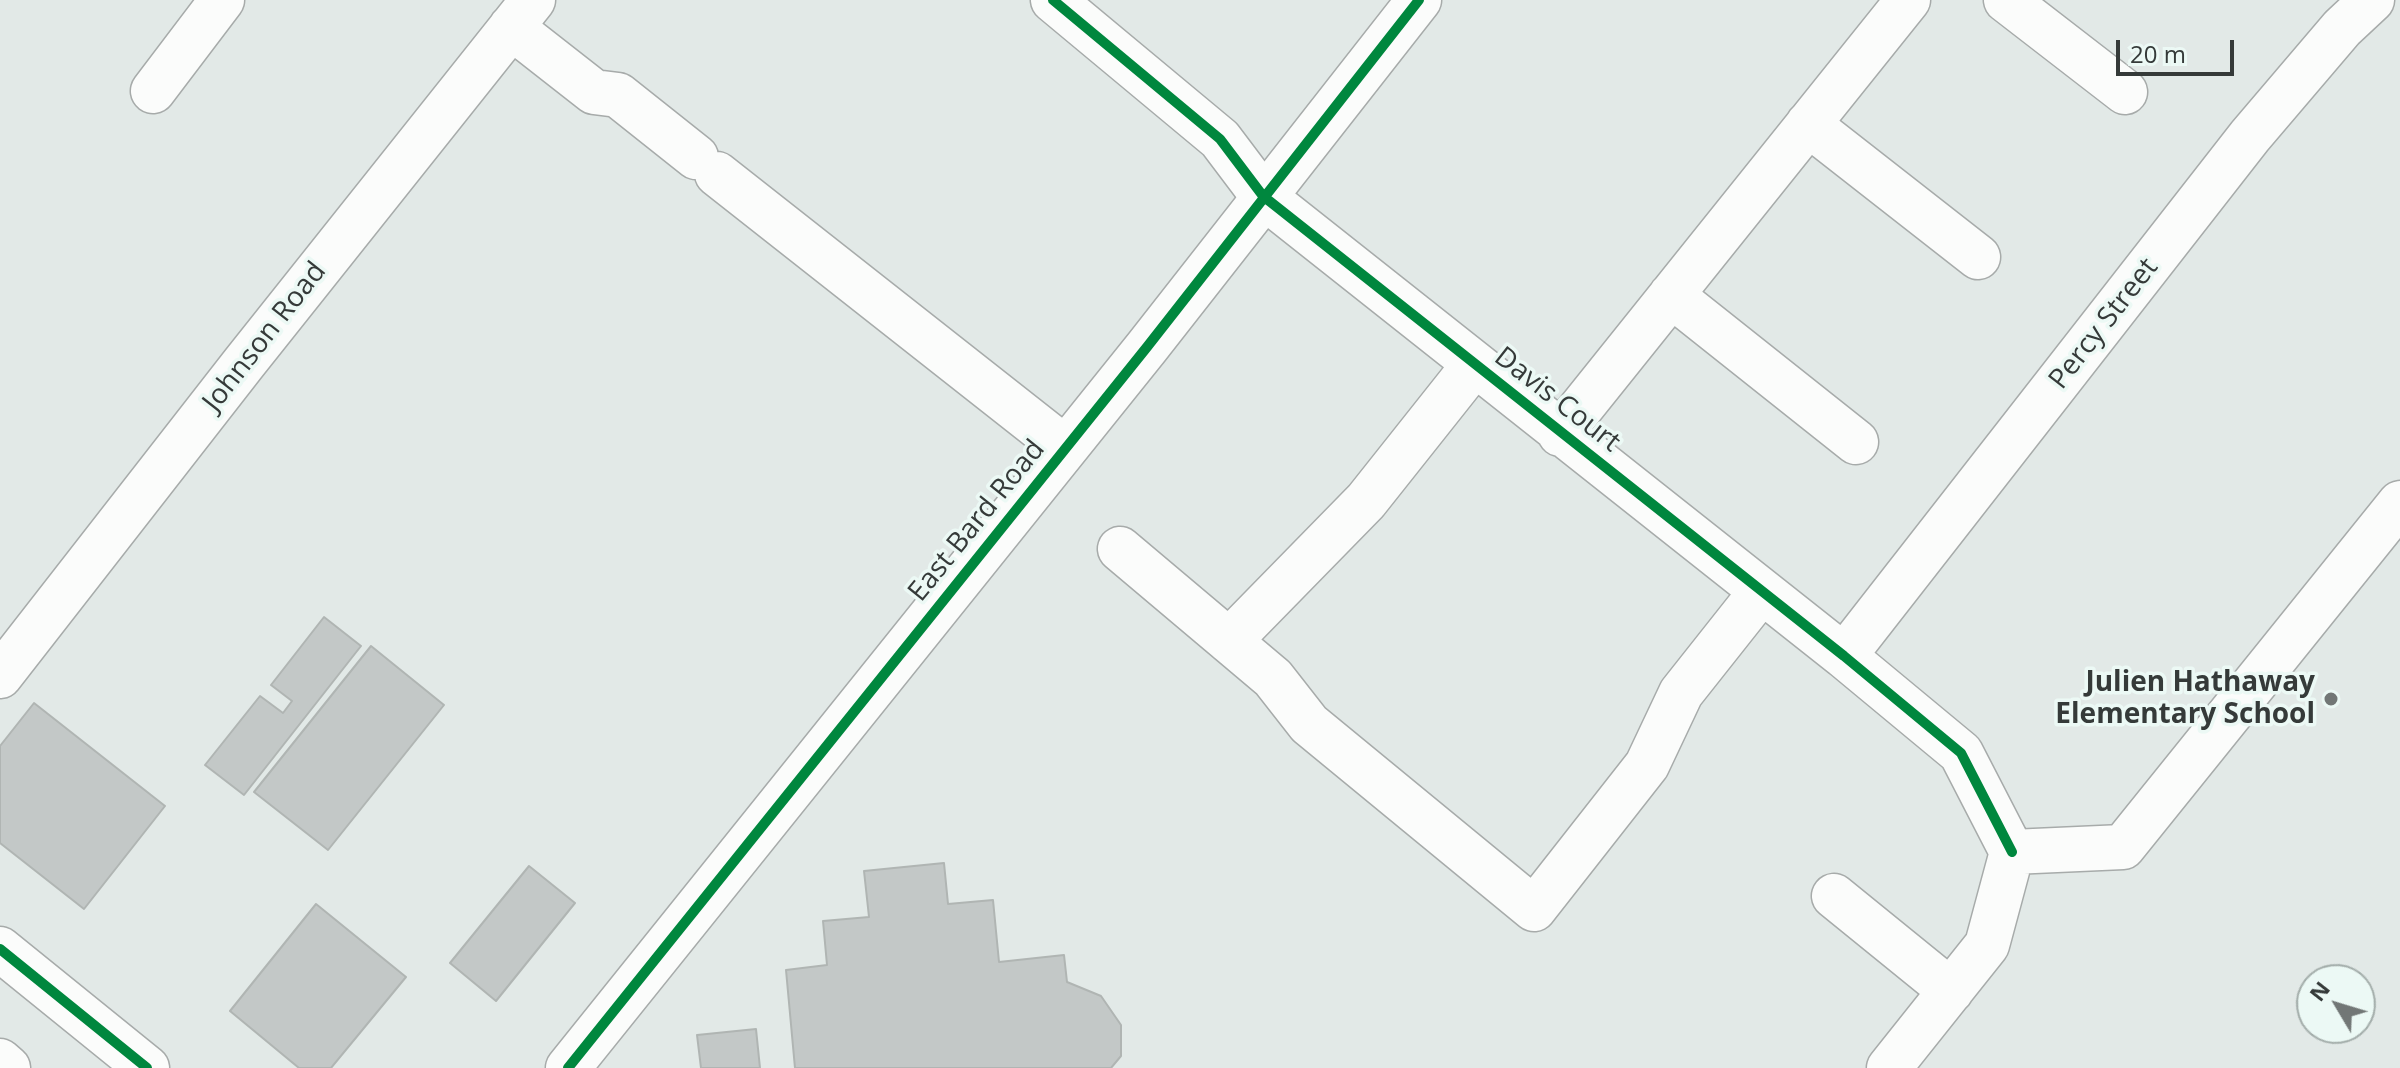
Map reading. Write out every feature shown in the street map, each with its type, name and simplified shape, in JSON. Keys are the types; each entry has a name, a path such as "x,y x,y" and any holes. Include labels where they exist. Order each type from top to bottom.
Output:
{"street":[{"path":"153,91 222,0"},
{"name":"Davis Court","path":"1053,0 1220,139 1263,196 1844,656 1961,753 2012,852"},
{"name":"East Bard Road","path":"568,1068 1419,0"},
{"path":"1560,434 1908,0"},
{"path":"2006,0 2125,92"},
{"name":"Percy Street","path":"1844,656 2250,136 2342,28 2372,0"},
{"path":"522,13 594,92 618,95 1065,448"},
{"name":"Johnson Road","path":"0,676 522,13"},
{"path":"1808,124 1978,257"},
{"path":"1671,295 1856,442"},
{"path":"1229,641 1366,501 1474,365"},
{"path":"1889,1068 1987,945 2012,852 2123,847 2400,503"},
{"path":"1120,549 1273,678 1309,724 1534,909 1647,765 1681,693 1761,592"},
{"path":"1834,896 1951,991"},
{"path":"0,949 147,1068"},
{"path":"0,1061 8,1068"}],"building":[{"path":"324,617 361,646 244,795 205,765 260,696 283,713 292,701 271,685"},
{"path":"371,646 444,705 328,850 254,792"},
{"path":"34,703 165,806 84,909 0,843 0,746"},
{"path":"944,863 948,904 993,900 999,962 1064,955 1067,982 1101,996 1121,1025 1121,1056 1111,1068 795,1068 786,970 827,965 823,921 869,917 864,871"},
{"path":"529,866 575,903 496,1001 450,963"},
{"path":"316,904 406,977 331,1068 299,1068 230,1011"},
{"path":"756,1029 760,1068 701,1068 697,1035"}],"cycle path":[{"path":"1053,0 1220,139 1263,196 1844,656 1961,753 2012,852"},
{"path":"568,1068 1147,347 1419,0"},
{"path":"0,949 147,1068"}],"place":[{"name":"Julien Hathaway Elementary School","path":"2331,699"}]}
